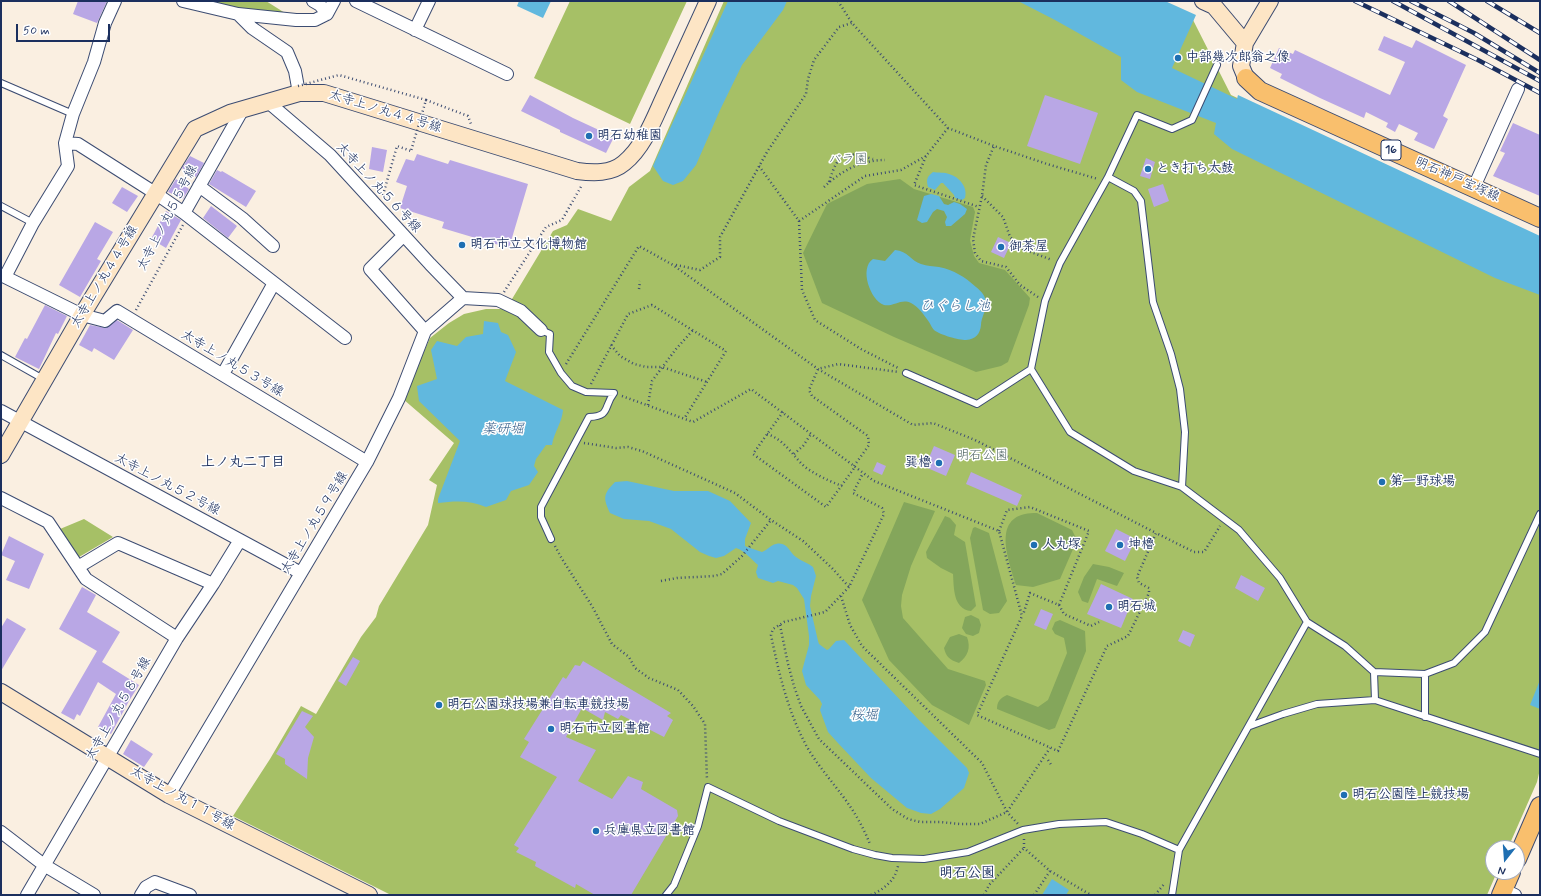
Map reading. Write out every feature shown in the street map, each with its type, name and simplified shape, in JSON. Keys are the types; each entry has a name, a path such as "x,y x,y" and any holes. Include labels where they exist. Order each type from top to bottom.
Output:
{"main road":[{"name":"明石神戸宝塚線","path":"1246,78 1260,91 1540,218"},
{"path":"1525,841 1540,806"},
{"path":"1507,893 1509,880"}],"street":[{"path":"82,315 3,276 68,166 65,142 73,114 94,62 105,23 115,1"},
{"path":"183,1 238,14 296,20 315,20 327,14 334,1"},
{"path":"313,1 320,5 327,14"},
{"path":"356,1 507,74"},
{"path":"415,30 429,1"},
{"name":"太寺上ノ丸４４号線","path":"1,455 82,315 194,129 230,113 268,102 299,89 324,93 577,171 596,173 610,170 623,165 635,153 648,132 708,1"},
{"path":"1203,1 1214,6 1245,43"},
{"path":"1246,78 1241,66 1245,43 1270,1"},
{"path":"238,14 252,28 287,52 295,71 299,89"},
{"path":"1474,187 1518,89"},
{"name":"太寺上ノ丸５６号線","path":"268,102 330,155 403,236 463,298"},
{"name":"太寺上ノ丸５５号線","path":"184,213 243,109"},
{"path":"65,142 78,144 184,213 345,338"},
{"path":"199,186 242,218 273,246"},
{"path":"403,236 370,269 425,330"},
{"path":"223,374 274,283"},
{"path":"463,298 498,300 521,311 541,330"},
{"name":"太寺上ノ丸５９号線","path":"169,795 367,462 399,398 425,330 463,298"},
{"name":"太寺上ノ丸５３号線","path":"82,315 105,321 117,311 367,462"},
{"name":"太寺上ノ丸５２号線","path":"1,411 301,573"},
{"path":"1,498 48,522 86,579 177,638"},
{"name":"太寺上ノ丸５８号線","path":"26,895 108,758 177,638 240,540"},
{"path":"78,567 118,543 213,584"},
{"name":"太寺上ノ丸１１号線","path":"1,692 169,795 369,895"},
{"path":"1,832 44,865 94,895"},
{"path":"141,895 146,887 156,882 190,895"}],"lane":[{"path":"1217,65 1192,120 1172,128 1137,115 1107,179 1060,263 1045,301 1031,369 1070,432 1134,471 1182,487 1239,530 1280,578 1307,622 1345,646 1374,672 1425,674 1454,664 1485,632 1540,514"},
{"path":"1,83 73,114"},
{"path":"1107,179 1134,191 1140,201 1152,302 1171,354 1180,388 1185,432 1182,487"},
{"path":"1,206 33,223"},
{"path":"541,330 550,334 549,352 561,373 572,386 586,392 614,393"},
{"path":"1,355 45,380"},
{"path":"906,373 977,404 1031,369"},
{"path":"551,539 541,517 541,507 589,416 599,416 604,413 610,398 614,393"},
{"path":"1172,895 1179,850 1250,726 1307,622"},
{"path":"1374,672 1375,700"},
{"path":"1425,674 1425,717"},
{"path":"1250,726 1317,704 1375,700 1540,754"},
{"path":"666,895 674,885 698,826 708,787 779,820 853,849 875,855 924,859 968,852 1023,830 1059,824 1106,822 1142,834 1179,850"}],"path":[{"path":"838,1 852,23 948,128 1047,164 1107,179"},
{"path":"673,264 700,270 720,257 720,237 767,152 806,94 808,78 814,60 839,27 852,23"},
{"path":"299,89 338,75 426,100 468,116 476,140"},
{"path":"380,209 397,146 411,151 426,100"},
{"path":"948,128 926,156 914,186 979,207"},
{"path":"994,146 986,165 982,196 972,239 975,253 981,261 1006,267 1026,291 1045,301"},
{"path":"829,182 837,162 847,154 854,154 874,160"},
{"path":"799,221 865,176 901,170 926,156"},
{"path":"824,187 838,174 856,165 874,160 885,160"},
{"path":"759,166 799,221 802,290 815,320 861,349 906,373"},
{"path":"498,300 546,226 562,220 589,172"},
{"path":"982,196 1003,217 1010,237 1022,249 1060,263"},
{"name":"太寺上ノ丸５５号線","path":"130,319 182,226 184,213"},
{"path":"561,373 639,246 673,264 818,369 913,424 933,423 975,440 1194,552 1204,552 1224,520"},
{"path":"639,289 640,281"},
{"path":"586,392 628,314 652,305 726,351 684,419"},
{"path":"648,405 652,381 676,349 693,330"},
{"path":"610,345 620,356 634,364 662,367 707,382"},
{"path":"818,369 838,364 906,373"},
{"path":"783,412 753,454 826,507 842,486 868,445 868,436 812,396 809,390 818,369"},
{"path":"614,393 693,422 752,389 874,481 999,531"},
{"path":"767,434 775,437 787,446 805,466 824,479 842,486"},
{"path":"794,454 803,446 812,434"},
{"path":"576,441 616,448 628,447 642,451 735,493 771,520 803,541 832,568 849,587"},
{"path":"863,473 853,493 882,508 884,514 849,587 825,612 780,625 773,629 771,635 782,684 796,726 819,765 855,814 875,855"},
{"path":"1022,616 999,531 1007,510 1030,507 1089,531 1059,605"},
{"path":"661,581 722,574 742,556 771,520"},
{"path":"1099,622 1091,626 1064,614 1059,605 1030,593 1022,616 978,715 1058,751 1106,646 1128,636 1149,593 1149,588 1139,583 1137,577 1156,533"},
{"path":"551,539 592,606 612,644 629,657 636,668 649,678 678,690 693,706 705,724 708,787"},
{"path":"841,596 850,625 862,646 982,763 1007,812 1023,830 1024,848 1050,871 1091,895"},
{"path":"780,625 786,658 794,686 801,706 819,739 892,809 908,819 920,822 980,824 1007,812 1050,748"},
{"path":"1048,760 1052,766"},
{"path":"984,895 989,885 1024,848"},
{"path":"871,895 883,890 896,876 900,858"},
{"path":"1034,895 1050,871"}],"green space":[{"path":"202,1 266,1 285,13 248,11"},
{"path":"570,1 687,1 630,124 534,78"},
{"name":"明石公園","path":"724,1 1155,1 1192,18 1231,95 1540,239 1540,769 1537,782 1512,840 1485,840 1485,880 1494,880 1487,895 391,895 233,816 270,759 301,706 316,714 361,637 376,617 379,606 428,525 437,485 429,480 454,443 403,399 430,338 449,323 464,314 486,309 506,309 553,231 567,225 578,209 611,221 629,187 650,171"},
{"path":"900,179 914,189 973,207 975,212 970,240 974,256 979,263 1005,270 1030,298 1029,305 1008,362 1001,366 976,372 894,337 822,303 803,253 827,204 867,184"},
{"path":"904,502 935,511 911,566 902,595 901,606 903,618 948,669 985,681 986,685 969,725 932,705 889,660 862,600"},
{"path":"1037,513 1072,530 1077,540 1060,579 1033,587 1016,585 1010,566 1006,544 1006,534 1009,525 1015,518 1026,514"},
{"path":"945,516 950,518 956,525 954,535 965,542 976,606 971,611 965,609 958,602 954,591 953,574 927,558 926,552"},
{"path":"84,519 113,537 79,557 60,529"},
{"path":"975,527 989,533 1007,601 999,613 990,614 983,610 970,538 973,528"},
{"path":"1093,564 1109,567 1124,573 1117,586 1097,579 1088,603 1082,601 1078,592 1084,577"},
{"path":"971,615 979,619 981,625 979,633 973,636 966,634 962,628 965,617"},
{"path":"1060,620 1085,631 1086,651 1055,728 1049,730 997,709 997,707 999,700 1007,695 1038,707 1048,700 1067,653 1064,638 1055,634 1052,629 1055,622"},
{"path":"959,634 967,637 969,648 965,658 959,663 949,658 944,648 950,637"}],"water":[{"path":"519,1 551,1 543,18 517,6"},
{"path":"728,1 787,1 783,10 742,65 696,165 683,181 673,185 663,181 653,166"},
{"path":"1018,1 1165,1 1196,15 1172,68 1237,99 1238,95 1540,236 1540,295 1495,278 1232,149 1214,134 1216,123 1137,92 1121,80 1121,57"},
{"path":"933,172 947,173 960,180 965,190 965,198 962,200 955,198 943,183 941,183 935,190 928,187 927,182 929,175"},
{"path":"931,194 939,196 944,204 948,205 954,202 960,204 967,209 965,214 951,226 946,226 945,222 947,217 944,211 937,209 933,212 927,222 922,223 917,220 924,196"},
{"name":"ひぐらし池","path":"895,250 903,252 918,263 944,268 959,274 980,291 984,296 986,304 977,336 966,340 954,338 937,332 921,311 911,303 904,301 891,305 884,305 874,297 868,284 867,269 869,263 873,259 885,261"},
{"name":"薬研堀","path":"484,321 498,323 501,332 508,335 516,352 505,381 563,410 560,423 552,445 546,445 536,459 534,466 538,472 529,485 511,491 506,500 486,507 474,503 462,502 438,503 438,499 460,441 419,401 417,386 437,379 431,350 437,341 457,346 466,337 483,334"},
{"name":"桜堀","path":"627,481 674,491 708,491 730,501 751,523 745,539 745,546 762,552 771,546 780,543 785,545 796,557 813,567 816,576 810,606 819,644 827,650 836,641 844,640 917,718 967,768 969,773 964,788 940,809 931,814 921,813 907,808 871,778 828,732 820,710 822,704 806,685 802,671 809,645 809,636 804,599 797,588 793,585 778,581 773,583 758,578 756,572 758,565 739,549 736,548 724,556 716,558 700,552 671,529 649,521 624,519 610,513 605,500 606,493 615,482"},
{"path":"1540,680 1540,709 1530,705"},
{"path":"1052,879 1069,890 1066,895 1042,895"}],"building":[{"path":"78,1 107,1 97,23 73,14"},
{"path":"1384,36 1412,48 1416,40 1466,65 1443,116 1448,119 1434,149 1414,140 1418,133 1399,124 1395,132 1386,127 1388,123 1366,112 1364,118 1320,98 1280,78 1282,74 1270,68 1279,48 1293,54 1295,50 1390,95 1405,62 1378,50"},
{"path":"530,95 573,118 614,137 606,153 560,132 560,130 521,111"},
{"path":"1045,95 1098,113 1080,164 1027,146"},
{"path":"1513,123 1540,135 1540,196 1493,176 1505,153 1500,151"},
{"path":"372,147 387,150 383,172 369,169"},
{"path":"417,154 448,164 450,160 528,184 509,248 442,228 444,222 400,208 407,186 396,182 406,159 414,161"},
{"path":"190,156 204,163 196,177 182,168"},
{"name":"とき打ち太鼓","path":"1146,158 1155,162 1150,179 1140,176"},
{"path":"217,170 222,171 256,191 246,207 209,184"},
{"path":"176,179 189,189 183,199 168,192"},
{"path":"1163,184 1169,201 1154,207 1148,189"},
{"path":"122,187 138,196 127,212 112,203"},
{"path":"211,206 237,226 228,238 203,218"},
{"path":"166,211 181,220 166,248 151,239"},
{"path":"95,222 113,232 97,259 101,261 80,297 59,285"},
{"name":"御茶屋","path":"998,237 1011,243 1004,258 991,252"},
{"path":"45,305 67,316 58,334 56,333 39,369 15,357 25,338 27,339"},
{"path":"117,320 133,330 114,360 94,348 92,352 79,345 90,325 106,328"},
{"name":"巽櫓","path":"934,446 955,455 946,476 925,467"},
{"path":"877,462 886,466 882,475 873,471"},
{"path":"971,472 1022,495 1017,506 966,484"},
{"name":"坤櫓","path":"1116,529 1136,539 1125,561 1105,551"},
{"path":"9,536 44,554 29,589 6,580 15,561 1,555"},
{"path":"1241,575 1265,588 1258,601 1235,588"},
{"path":"1101,584 1133,599 1121,628 1087,614"},
{"path":"82,587 96,595 87,612 120,632 102,662 139,685 111,734 98,727 116,694 98,682 80,716 77,714 74,720 61,713 97,651 59,629"},
{"path":"1041,609 1053,614 1046,630 1034,625"},
{"path":"7,618 26,629 1,671 1,628"},
{"path":"1183,630 1195,635 1190,647 1178,641"},
{"path":"353,657 360,661 346,686 338,681"},
{"name":"兵庫県立図書館","path":"583,661 671,713 667,716 673,720 664,737 621,715 618,719 605,712 603,720 582,708 566,737 596,750 578,781 612,799 628,776 643,782 641,789 677,810 678,816 631,895 595,895 576,884 575,888 535,866 536,862 516,852 519,848 514,845 557,777 520,757 529,742 524,739 563,677 566,679 575,665 580,666"},
{"path":"302,711 313,716 305,727 314,737 308,758 307,779 285,764 285,759 276,754"},
{"path":"131,740 153,754 144,767 123,754"}],"railway":[{"path":"1355,1 1478,60 1540,93"},
{"path":"1393,1 1540,81"},
{"path":"1411,1 1474,33 1540,73"},
{"path":"1449,1 1540,60"},
{"path":"1487,1 1540,33"}],"place":[{"name":"中部幾次郎翁之像","path":"1178,58"},
{"name":"明石幼稚園","path":"589,136"},
{"name":"とき打ち太鼓","path":"1148,169"},
{"name":"明石市立文化博物館","path":"462,245"},
{"name":"御茶屋","path":"1001,247"},
{"name":"巽櫓","path":"939,463"},
{"name":"第一野球場","path":"1382,482"},
{"name":"人丸塚","path":"1034,545"},
{"name":"坤櫓","path":"1120,545"},
{"name":"明石城","path":"1109,607"},
{"name":"明石公園球技場兼自転車競技場","path":"439,705"},
{"name":"明石市立図書館","path":"551,729"},
{"name":"明石公園陸上競技場","path":"1344,795"},
{"name":"兵庫県立図書館","path":"596,831"}],"district":[{"name":"上ノ丸二丁目","path":"243,463"},
{"name":"明石公園","path":"967,874"}],"park label":[{"name":"バラ園","path":"848,160"}]}
